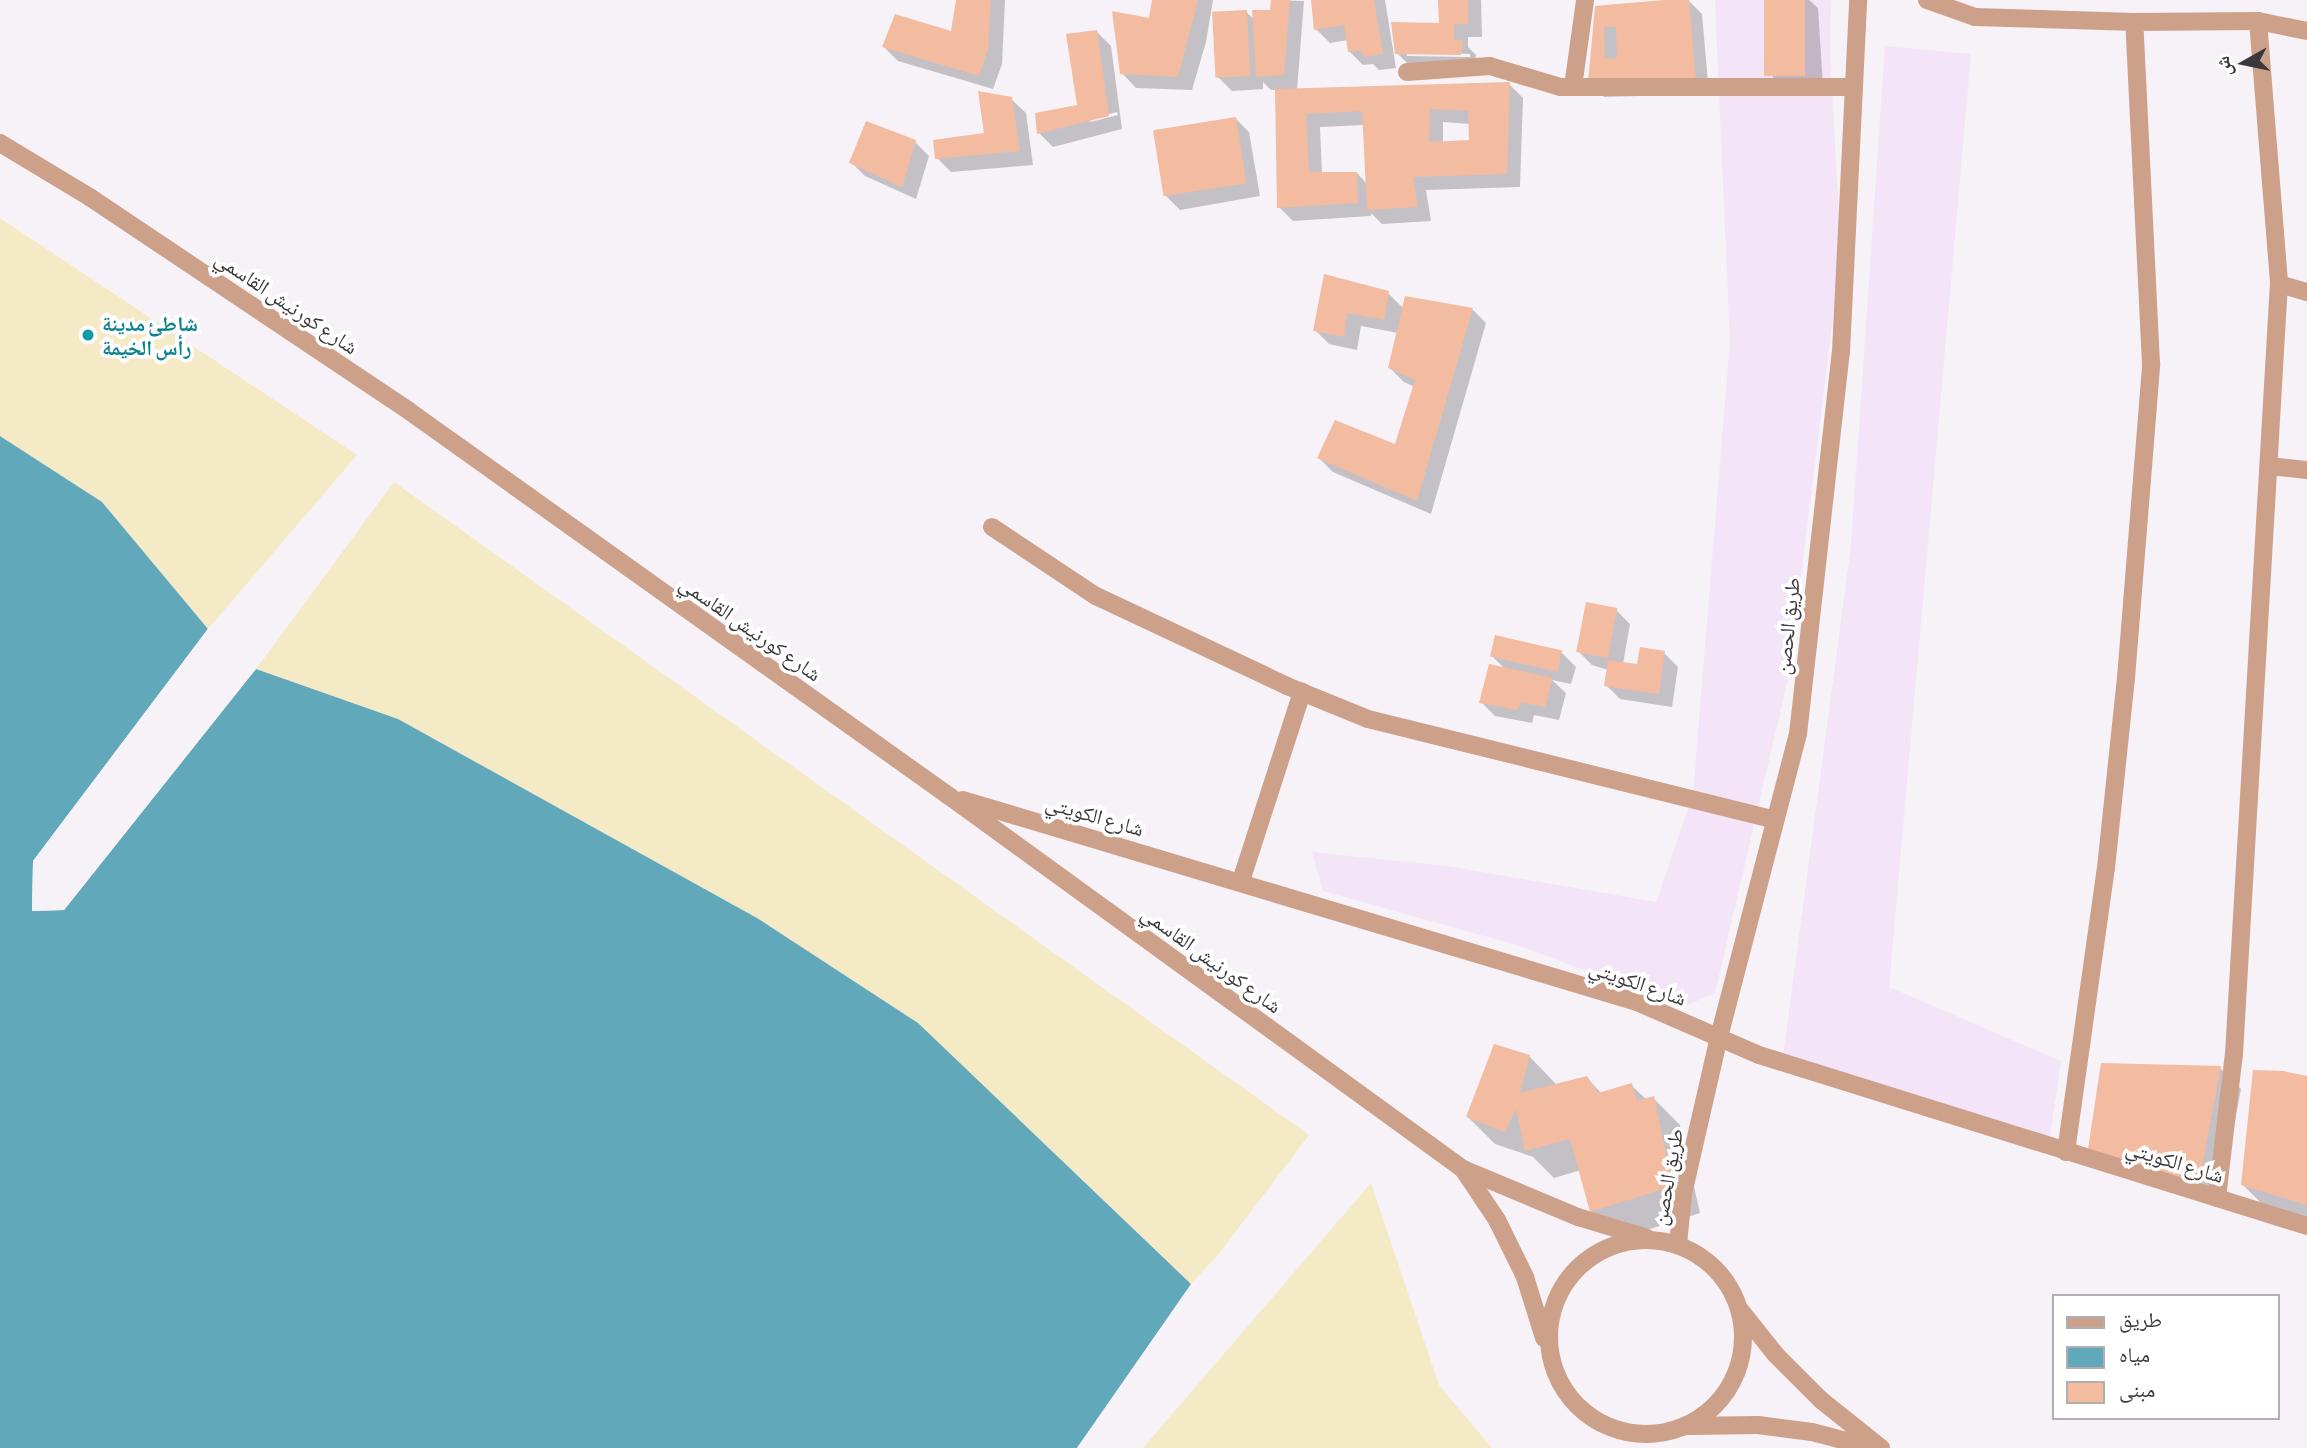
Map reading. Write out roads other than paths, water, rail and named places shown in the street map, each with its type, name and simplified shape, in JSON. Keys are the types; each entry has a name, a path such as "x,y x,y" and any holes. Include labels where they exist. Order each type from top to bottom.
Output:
{"street":[{"path":"1573,87 1585,0"},
{"name":"طريق الحصن","path":"1678,1244 1683,1194 1719,1037 1798,734 1839,366 1858,0"},
{"path":"1927,0 1975,17 2134,22 2258,21 2307,31"},
{"path":"1957,0 1975,17"},
{"path":"2217,1198 2234,1054 2279,284 2258,21"},
{"path":"2066,1152 2106,867 2127,665 2151,364 2134,22"},
{"path":"1407,72 1490,66 1559,87 1854,88"},
{"name":"شارع كورنيش القاسمي","path":"0,143 91,198 409,411 949,796 1463,1169 1578,1217 1647,1238"},
{"path":"2279,284 2307,292"},
{"path":"2269,466 2307,470"},
{"path":"992,527 1096,596 1302,692 1368,719 1775,820"},
{"path":"1241,881 1302,692"},
{"name":"شارع الكويتي","path":"949,796 1241,881 1637,1002 1759,1055 2307,1226"},
{"name":"شارع كورنيش القاسمي","path":"1463,1169 1497,1220 1525,1277 1549,1356"},
{"path":"1873,1448 1812,1432 1758,1425 1689,1426 1654,1435 1619,1432 1587,1416 1563,1389 1549,1356 1549,1321 1560,1288 1583,1261 1613,1244 1647,1238 1678,1244 1706,1259 1713,1266 1727,1282 1740,1310 1785,1364 1821,1399 1881,1448"},
{"path":"1689,1426 1724,1397 1742,1356 1740,1310"}],"water":[{"path":"0,436 102,502 208,629 33,861 32,911 64,910 256,669 398,719 757,918 918,1023 1191,1284 1077,1448 0,1448"}],"place":[{"name":"شاطئ مدينة رأس الخيمة","path":"88,335"}]}
